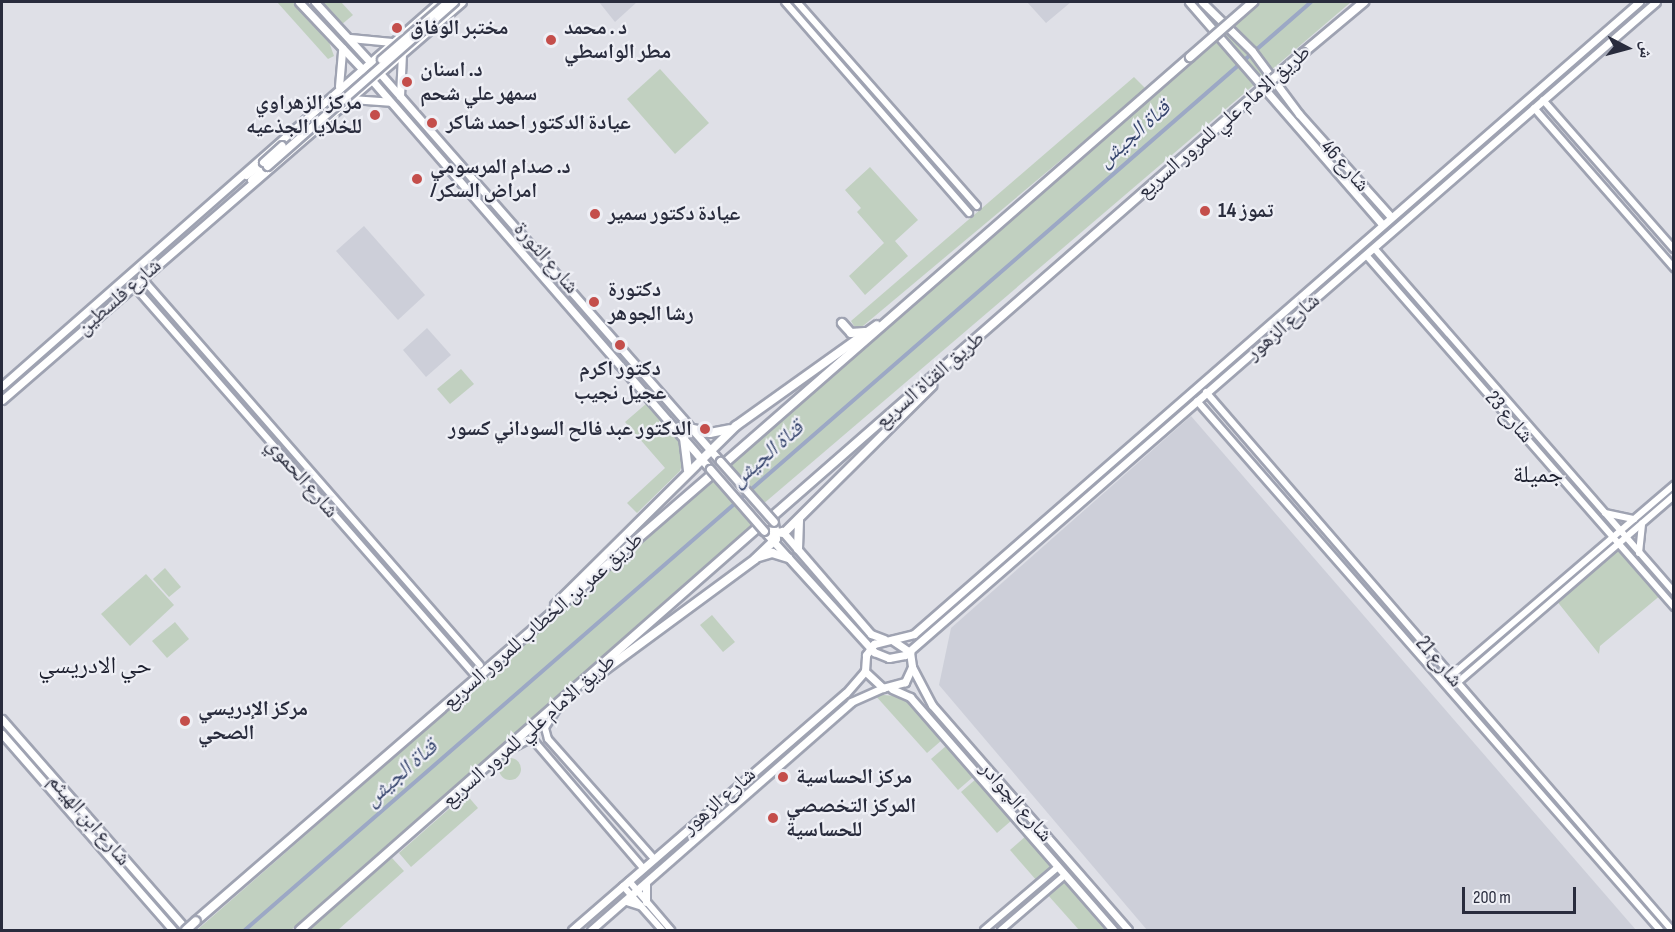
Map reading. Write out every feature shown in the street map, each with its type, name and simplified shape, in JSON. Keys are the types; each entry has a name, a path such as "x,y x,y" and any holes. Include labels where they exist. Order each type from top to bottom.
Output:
{"highway":[{"path":"707,455 724,461 900,311 1254,2"},
{"name":"طريق الامام علي للمرور السريع","path":"1084,243 1364,2"},
{"name":"طريق القناة السريع","path":"774,518 950,365 1084,243"},
{"path":"544,620 580,578 688,470 736,426 900,311"},
{"path":"842,350 844,326 854,333 869,331"},
{"path":"586,681 623,659 756,559 777,535 800,517 950,365"},
{"path":"693,429 710,433 736,426"},
{"path":"684,438 688,470"},
{"path":"707,455 710,473"},
{"name":"طريق عمر بن الخطاب للمرور السريع","path":"186,930 710,473"},
{"path":"798,549 800,517"},
{"path":"774,518 777,535"},
{"path":"760,530 777,535"},
{"name":"طريق الامام علي للمرور السريع","path":"300,930 760,530"},
{"path":"756,559 772,554 788,558"}],"main road":[{"path":"299,2 362,70"},
{"path":"315,2 370,62"},
{"name":"شارع فلسطين","path":"2,386 111,285 227,189 338,88 362,70 439,2"},
{"name":"شارع فلسطين","path":"237,195 265,164 447,2"},
{"name":"شارع فلسطين","path":"227,189 265,164 454,2"},
{"name":"شارع فلسطين","path":"2,400 141,277 462,2"},
{"name":"شارع الزهور","path":"870,648 889,639 914,634 1639,2"},
{"name":"شارع الزهور","path":"910,652 1656,2"},
{"name":"شارع 46","path":"1193,3 1199,13 1382,225"},
{"name":"شارع 46","path":"1205,4 1256,56 1299,114 1391,217"},
{"path":"348,38 392,42"},
{"path":"338,88 342,48"},
{"path":"400,96 402,53"},
{"name":"شارع الثورة","path":"379,72 467,169 693,429 707,455"},
{"name":"شارع الثورة","path":"371,79 684,438 707,455"},
{"path":"351,99 391,103"},
{"path":"457,178 467,169"},
{"path":"1425,188 1426,196 1433,197"},
{"path":"1416,196 1423,198 1424,205"},
{"path":"188,237 202,234"},
{"path":"109,315 110,304"},
{"path":"1256,334 1264,343"},
{"path":"724,461 774,518"},
{"path":"710,473 760,530"},
{"path":"777,535 798,549 871,634 889,639 910,652"},
{"path":"777,535 788,558 870,648 889,658 910,652"},
{"path":"954,598 961,607"},
{"path":"865,671 870,648"},
{"path":"910,652 912,667"},
{"name":"شارع الزهور","path":"591,930 850,702 905,682 912,667"},
{"name":"شارع الچوادر","path":"912,667 932,705 1128,930"},
{"name":"شارع الزهور","path":"572,930 846,693 865,671"},
{"name":"شارع الچوادر","path":"865,671 886,688 910,697 1113,930"},
{"name":"شارع ابن الهيثم","path":"2,719 186,930"},
{"name":"شارع ابن الهيثم","path":"2,734 171,928"},
{"path":"135,887 142,881"},
{"path":"631,896 643,903 647,882"}],"street":[{"path":"785,2 969,213"},
{"path":"797,2 977,206"},
{"path":"1543,100 1674,249"},
{"path":"1534,108 1674,268"},
{"path":"961,204 968,202 969,196"},
{"path":"1643,233 1653,225"},
{"name":"شارع 23","path":"1374,248 1674,592"},
{"name":"شارع 23","path":"1366,255 1674,608"},
{"name":"شارع الحموي","path":"141,277 480,665"},
{"name":"شارع الحموي","path":"133,285 472,672"},
{"path":"151,305 160,298"},
{"path":"1481,385 1488,378"},
{"name":"شارع 21","path":"1206,392 1672,930"},
{"name":"شارع 21","path":"1197,401 1660,930"},
{"path":"1549,464 1557,457"},
{"path":"1451,676 1674,485"},
{"path":"1457,683 1674,496"},
{"path":"325,504 333,497"},
{"path":"1605,513 1634,519"},
{"path":"1639,553 1642,523"},
{"path":"1333,555 1340,548"},
{"path":"561,703 545,728 548,739 654,859"},
{"path":"1491,736 1499,729"},
{"path":"507,751 528,740 534,742 643,868"},
{"path":"1578,837 1586,830"},
{"path":"984,930 1058,867"},
{"path":"1001,930 1065,875"},
{"path":"626,884 631,896 643,903 671,930"},
{"path":"643,903 649,921 662,930"}],"shaded area":[{"path":"599,2 637,2 615,22"},
{"path":"1027,2 1071,2 1046,23"},
{"path":"364,226 425,295 398,320 336,251"},
{"path":"427,328 451,355 426,377 403,350"},
{"path":"1191,416 1636,930 1147,930 939,685 951,628"}],"green space":[{"path":"277,2 294,2 328,39 334,56 328,59"},
{"path":"320,2 341,2 353,15 341,25"},
{"path":"1257,2 1351,2 762,505 722,459"},
{"path":"660,69 709,123 675,154 627,99"},
{"path":"1134,77 1146,89 857,331 851,321"},
{"path":"870,167 918,220 895,241 908,256 865,295 849,276 884,243 857,212 861,208 845,190"},
{"path":"461,369 474,384 450,404 437,389"},
{"path":"647,403 682,444 684,458 680,471 637,513 627,503 665,468 625,422"},
{"path":"713,479 754,527 291,930 197,930"},
{"path":"1619,547 1662,594 1600,646 1599,654 1556,600"},
{"path":"165,568 181,587 169,597 153,579"},
{"path":"146,574 174,605 130,646 101,614"},
{"path":"712,615 735,642 723,652 700,625"},
{"path":"175,622 189,639 167,658 152,641"},
{"path":"874,694 905,697 942,740 927,753"},
{"path":"946,746 973,777 958,790 931,759"},
{"path":"510,758 518,761 521,769 518,777 510,780 502,777 499,769 502,761"},
{"path":"976,779 1012,820 997,833 961,792"},
{"path":"466,794 478,808 411,867 399,853"},
{"path":"1026,836 1052,867 1037,881 1010,850"},
{"path":"392,858 404,871 338,930 307,930"},
{"path":"1064,879 1108,930 1079,930 1047,894"}],"waterway":[{"name":"قناة الجيش","path":"245,930 1311,2"}],"place":[{"name":"مختبر الوفاق","path":"397,28"},
{"name":"د . محمد مطر الواسطي","path":"551,40"},
{"name":"د. اسنان سمهر علي شحم","path":"407,82"},
{"name":"مركز الزهراوي للخلايا الجذعيه","path":"375,115"},
{"name":"عيادة الدكتور احمد شاكر","path":"432,123"},
{"name":"د. صدام المرسومي /امراض السكر","path":"417,179"},
{"name":"14 تموز","path":"1205,211"},
{"name":"عيادة دكتور سمير","path":"595,214"},
{"name":"دكتورة رشا الجوهر","path":"594,302"},
{"name":"دكتور اكرم عجيل نجيب","path":"620,345"},
{"name":"الدكتور عبد فالح السوداني كسور","path":"705,429"},
{"name":"مركز الإدريسي الصحي","path":"185,721"},
{"name":"مركز الحساسية","path":"783,777"},
{"name":"المركز التخصصي للحساسية","path":"773,818"}],"district":[{"name":"جميلة","path":"1538,475"},
{"name":"حي الادريسي","path":"95,666"}]}
